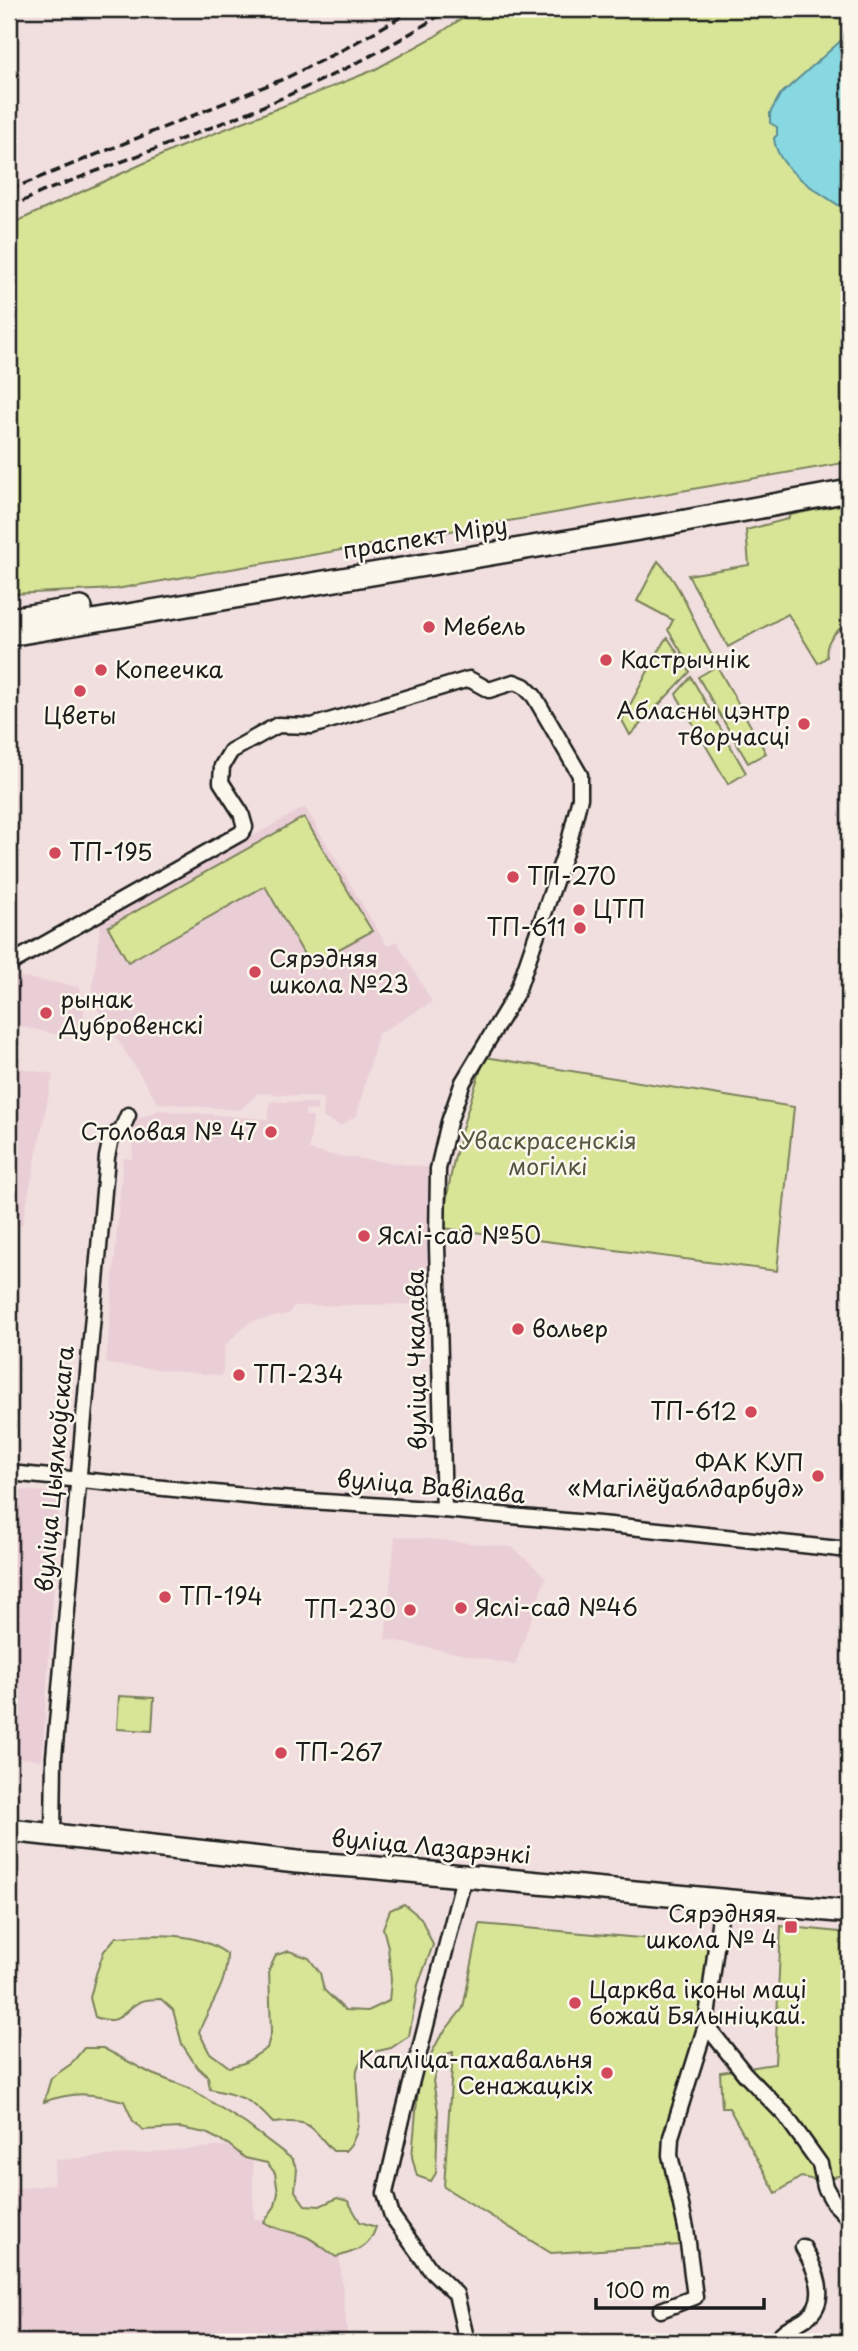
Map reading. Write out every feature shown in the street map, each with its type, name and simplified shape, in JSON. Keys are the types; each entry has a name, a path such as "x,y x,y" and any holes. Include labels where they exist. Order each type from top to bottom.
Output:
{"main road":[{"name":"праспект Міру","path":"9,619 354,565 849,479"},
{"name":"праспект Міру","path":"9,635 849,491"},
{"name":"вуліца Лазарэнкі","path":"9,1830 297,1862 849,1912"}],"street":[{"name":"вуліца Чкалава","path":"9,964 241,833 245,827 241,813 220,782 222,766 231,751 278,725 312,726 469,679 489,690 514,682 524,686 534,696 580,775 580,797 570,838 517,992 463,1082 449,1122 438,1168 437,1245 444,1510"},
{"name":"вуліца Цыялкоўскага","path":"53,1835 54,1757 107,1157 111,1138 122,1129 128,1115"},
{"name":"вуліца Вавілава","path":"9,1473 266,1498 444,1510 849,1550"},
{"path":"464,1877 401,2119 385,2193 392,2216 430,2269 456,2294 467,2342"},
{"path":"661,2310 695,2297 688,2240 670,2155 671,2137 706,2025 722,1901"},
{"path":"706,2025 745,2074 785,2115 820,2164 825,2187 834,2203 849,2218"},
{"path":"775,2342 789,2327 807,2317 817,2305 818,2275 803,2246"}],"shaded area":[{"name":"Сярэдняя школа №23","path":"305,807 387,946 397,941 432,1002 378,1034 357,1115 341,1126 323,1118 324,1098 258,1093 240,1110 158,1103 91,998 101,920"},
{"name":"рынак Дубровенскі","path":"9,975 79,987 84,1001 83,1040 9,1024"},
{"path":"9,1066 53,1074 22,1226 9,1223"},
{"path":"270,1101 317,1104 317,1111 305,1110 305,1116 313,1117 309,1150 433,1168 429,1304 293,1306 289,1314 250,1322 225,1345 222,1376 106,1364 123,1158 132,1159 135,1120 159,1110 268,1119"},
{"path":"9,1489 60,1493 42,1760 9,1757"},
{"name":"Яслі-сад №46","path":"395,1536 512,1547 546,1577 515,1665 385,1639"},
{"path":"252,2144 254,2219 336,2222 348,2342 9,2342 9,2190 54,2184 55,2160"}],"green space":[{"path":"476,9 849,9 849,462 116,589 11,594 9,225 175,149 374,70 434,37"},
{"path":"849,503 849,624 832,637 827,646 827,657 818,663 788,614 728,647 688,575 749,565 746,530 788,519 790,515"},
{"path":"658,561 682,595 713,657 692,669 668,630 673,620 637,601"},
{"path":"668,638 690,672 630,735 622,720"},
{"path":"717,666 766,753 748,763 698,677"},
{"path":"691,677 746,773 728,784 676,694"},
{"path":"304,817 372,931 310,965 265,886 128,962 108,927"},
{"name":"Уваскрасенскія могілкі","path":"485,1057 794,1107 777,1271 443,1228 449,1183 459,1141"},
{"path":"119,1696 154,1698 152,1731 117,1729"},
{"path":"404,1904 421,1918 433,1945 418,1985 409,2036 391,2048 364,2054 358,2066 358,2123 352,2143 345,2151 333,2151 314,2130 303,2123 273,2123 245,2099 210,2089 208,2077 197,2067 182,2044 173,2010 161,1999 139,2002 115,2019 95,2017 90,1998 96,1974 104,1951 116,1937 174,1936 202,1941 227,1954 221,1986 199,2032 209,2052 229,2067 244,2063 267,2048 271,2033 269,1970 276,1955 289,1951 309,1958 320,1973 324,1990 345,2010 368,2011 389,2001 391,1980 383,1928 390,1910"},
{"path":"480,1924 708,1944 700,2022 665,2138 663,2159 669,2188 680,2216 676,2221 681,2245 551,2253 444,2187 453,2052 441,2056 433,2081 438,2111 436,2173 431,2181 417,2176 412,2157 419,2077 440,2037 463,2008"},
{"path":"781,1926 849,1933 849,2179 845,2174 820,2181 801,2177 776,2193 729,2108 722,2108 720,2072 775,2064"},
{"path":"84,2048 103,2048 152,2074 189,2088 246,2124 292,2159 297,2169 295,2191 305,2205 320,2206 337,2198 348,2201 360,2222 376,2227 370,2239 355,2251 336,2257 307,2237 264,2222 275,2206 278,2193 275,2173 267,2163 245,2158 228,2144 206,2133 180,2128 143,2130 133,2121 124,2101 103,2096 84,2094 44,2102 51,2078 71,2064"}],"water":[{"path":"845,37 849,38 849,212 792,172 777,150 774,138 777,135 777,127 770,123 770,113 780,95"}],"railway":[{"path":"9,190 288,77 415,9"},
{"path":"9,208 42,192 252,111 304,88 403,38 449,9"}],"place":[{"name":"Мебель","path":"429,627"},
{"name":"Кастрычнік","path":"606,660"},
{"name":"Копеечка","path":"101,670"},
{"name":"Цветы","path":"80,691"},
{"name":"Абласны цэнтр творчасці","path":"804,724"},
{"name":"ТП-195","path":"55,853"},
{"name":"ТП-270","path":"513,877"},
{"name":"ЦТП","path":"579,910"},
{"name":"ТП-611","path":"580,928"},
{"name":"Сярэдняя школа №23","path":"255,972"},
{"name":"рынак Дубровенскі","path":"46,1013"},
{"name":"Столовая № 47","path":"271,1132"},
{"name":"Яслі-сад №50","path":"364,1236"},
{"name":"вольер","path":"518,1329"},
{"name":"ТП-234","path":"239,1375"},
{"name":"ТП-612","path":"751,1412"},
{"name":"ФАК КУП «Магілёўаблдарбуд»","path":"818,1476"},
{"name":"ТП-194","path":"165,1597"},
{"name":"Яслі-сад №46","path":"461,1608"},
{"name":"ТП-230","path":"410,1610"},
{"name":"ТП-267","path":"281,1753"},
{"name":"Сярэдняя школа № 4","path":"791,1927"},
{"name":"Царква іконы маці божай Бялыніцкай.","path":"575,2003"},
{"name":"Капліца-пахавальня Сенажацкіх","path":"607,2073"}]}
